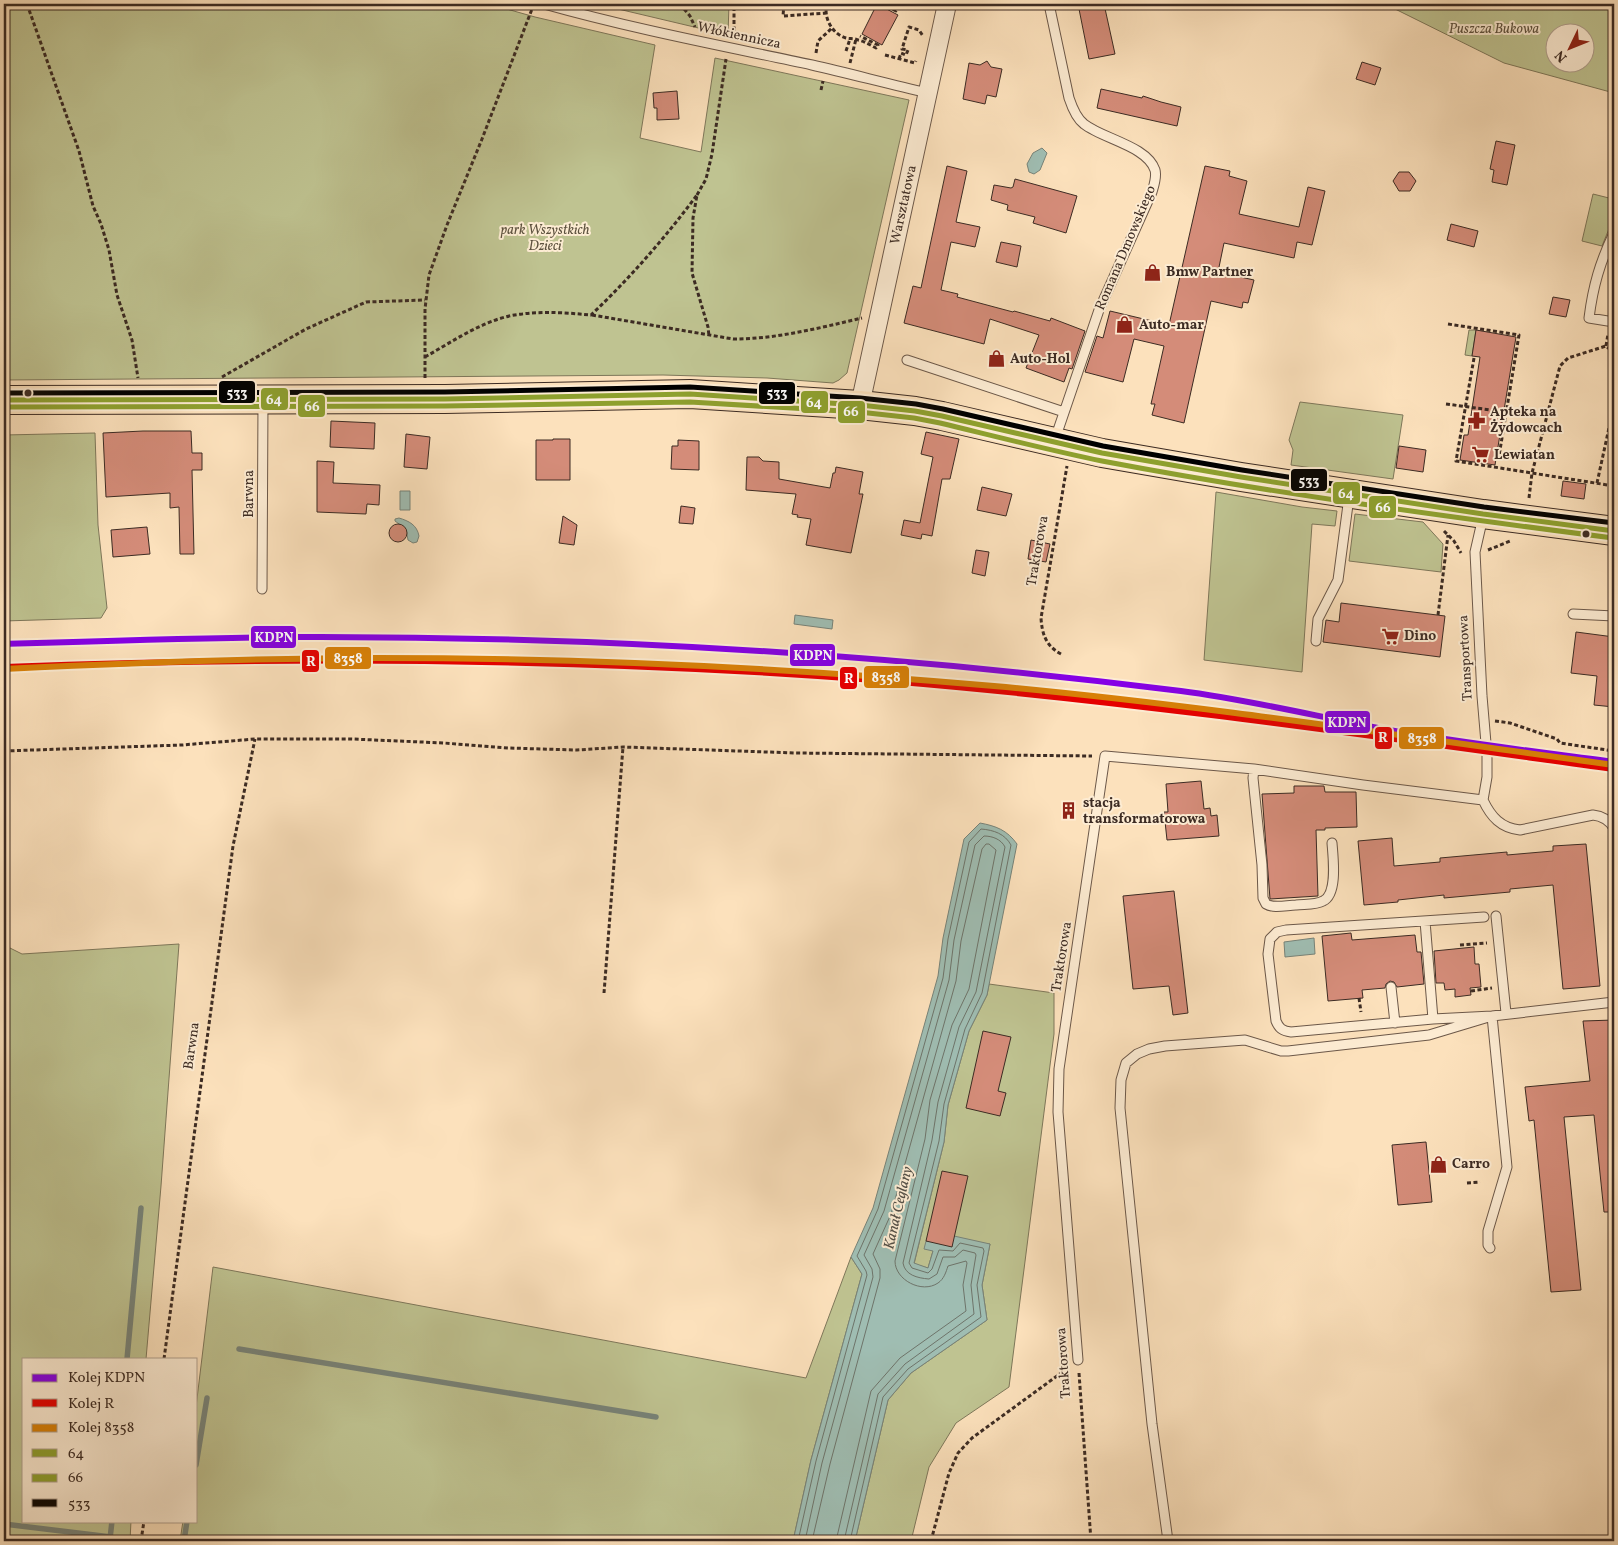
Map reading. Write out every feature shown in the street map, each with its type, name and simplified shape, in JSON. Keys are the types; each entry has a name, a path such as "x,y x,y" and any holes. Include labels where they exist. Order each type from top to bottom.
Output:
{"main road":[{"path":"4,400 445,399 690,394 860,405 942,416 1145,461 1349,494 1614,531"}],"street":[{"name":"Warsztatowa","path":"860,405 947,4"}],"lane":[{"name":"Włókiennicza","path":"544,4 593,18 928,93"},
{"name":"Romana Dmowskiego","path":"1048,4 1069,98 1074,110 1083,123 1140,153 1149,160 1155,170 1156,178 1152,192 1099,310 1064,412 1062,443"},
{"path":"1614,233 1596,274 1589,318 1614,322"},
{"path":"907,360 1064,412"},
{"name":"Barwna","path":"262,589 263,399"},
{"path":"1316,641 1318,619 1338,580 1349,494"},
{"name":"Transportowa","path":"1482,800 1487,777 1487,755 1482,696 1475,552 1483,514"},
{"path":"1573,614 1614,616"},
{"path":"1105,756 1254,769 1482,800 1495,819 1511,829 1520,830 1593,815 1605,819 1614,828"},
{"name":"Traktorowa","path":"1078,1360 1058,1112 1058,1069 1105,756"},
{"path":"1254,769 1253,778 1262,866 1263,898 1266,904 1275,906 1319,903 1327,899 1333,883 1332,843"},
{"path":"1496,916 1506,1013"},
{"path":"1484,917 1286,930 1273,935 1268,944 1276,1021 1281,1030 1291,1032 1433,1019 1492,1016"},
{"path":"1425,921 1433,1019"},
{"path":"1391,987 1395,1023"},
{"path":"1168,1541 1151,1414 1120,1108 1121,1080 1126,1063 1136,1054 1165,1046 1245,1040 1281,1051 1288,1051 1429,1035 1506,1013 1614,1002"},
{"path":"1490,1248 1488,1245 1488,1231 1507,1167 1492,1016"}],"path":[{"path":"27,4 69,126 80,151 93,206 109,250 117,295 132,340 139,386"},
{"path":"425,386 425,300 427,280 446,225 482,140 534,4"},
{"path":"680,4 690,16 699,42"},
{"path":"730,48 734,42 734,4"},
{"path":"784,4 784,16 826,13"},
{"path":"827,4 826,13 832,28 841,36 856,39 876,48 878,44 860,36"},
{"path":"881,4 895,12 898,8 890,4"},
{"path":"899,59 901,53 906,55 908,50 902,49 909,27 919,30 924,36 922,42"},
{"path":"814,66 818,41 832,28"},
{"path":"846,51 850,39"},
{"path":"848,74 856,39"},
{"path":"885,55 915,63 918,56"},
{"path":"591,315 628,278 673,227 697,195 706,179 712,154 726,59"},
{"path":"821,90 822,82"},
{"path":"697,195 693,218 692,273 709,336"},
{"path":"216,380 306,329 366,302 425,300"},
{"path":"424,357 490,322 522,314 558,312 591,315 709,336 753,339 806,332 864,318 862,327"},
{"path":"1448,324 1519,335 1498,462"},
{"path":"1528,505 1532,474 1560,366 1568,358 1606,346 1614,353"},
{"path":"1474,358 1456,461 1614,486"},
{"path":"1446,404 1506,412"},
{"path":"1597,483 1614,405"},
{"name":"Traktorowa","path":"1061,654 1049,645 1044,636 1041,618 1062,443"},
{"path":"1443,529 1461,553"},
{"path":"1438,615 1448,534"},
{"path":"1485,551 1516,538"},
{"path":"1495,721 1510,723 1557,739 1560,743 1614,750"},
{"path":"4,751 182,745 255,738 352,739 577,750 623,747 796,753 1105,756"},
{"name":"Barwna","path":"164,1358 233,846 255,738"},
{"path":"604,993 623,747"},
{"path":"1460,945 1487,943"},
{"path":"1467,1183 1480,1182"},
{"path":"931,1541 948,1473 958,1453 972,1438 1078,1360"},
{"name":"Traktorowa","path":"1078,1360 1092,1541"},
{"path":"141,1541 144,1522"}],"green space":[{"name":"park Wszystkich Dzieci","path":"4,4 489,4 535,17 655,45 640,138 701,152 715,58 909,100 847,373 833,383 767,378 663,375 4,380"},
{"path":"597,4 729,4 728,35"},
{"name":"Puszcza Bukowa","path":"1385,4 1614,4 1614,93 1504,63"},
{"path":"1593,194 1613,199 1613,219 1602,246 1582,241"},
{"path":"1469,330 1476,330 1472,356 1465,355"},
{"path":"1300,402 1403,415 1393,479 1291,465 1293,450 1289,440"},
{"path":"95,433 98,525 107,608 101,618 4,621 4,435"},
{"path":"1216,492 1337,511 1335,526 1312,524 1302,672 1204,660"},
{"path":"1355,514 1423,522 1443,544 1441,572 1349,561"},
{"path":"179,944 146,1358 22,1358 22,1522 131,1522 130,1541 4,1541 4,945 22,954"},
{"path":"989,984 1054,993 1054,1034 1009,1387 956,1423 929,1467 911,1541 855,1541 888,1400 911,1373 987,1320 982,1285 990,1244 933,1251 928,1268 914,1264 944,1142 948,1105 969,1031 987,995"},
{"path":"851,1257 862,1274 811,1460 793,1541 180,1541 183,1522 198,1522 198,1391 213,1267 806,1378"}],"water":[{"path":"1042,148 1047,153 1040,170 1034,174 1029,172 1027,164 1033,153"},
{"path":"400,491 410,491 410,510 400,510"},
{"path":"399,518 414,526 419,536 417,542 413,543 408,540 406,529 395,521 395,519"},
{"path":"795,615 833,620 832,629 794,624"},
{"name":"Kanał Ceglany","path":"980,823 1001,829 1017,844 987,995 969,1031 948,1105 944,1142 914,1263 928,1268 933,1251 924,1249 926,1241 954,1236 990,1244 982,1285 987,1320 911,1373 888,1400 855,1541 793,1541 811,1460 862,1274 851,1257 873,1208 938,976 943,938 964,839"},
{"path":"1314,938 1315,954 1285,957 1284,942"}],"building":[{"path":"877,4 898,15 882,45 862,34"},
{"path":"1078,4 1104,4 1115,54 1089,59"},
{"path":"987,61 991,67 1002,69 996,97 987,95 985,104 963,99 969,63 980,65"},
{"path":"1362,62 1381,68 1375,85 1356,79"},
{"path":"1101,89 1142,98 1143,96 1181,107 1177,126 1097,108"},
{"path":"677,91 679,119 657,120 657,108 654,108 653,93"},
{"path":"1496,141 1515,145 1507,185 1492,182 1494,170 1490,169"},
{"path":"947,166 967,171 956,222 980,227 975,247 951,242 941,290 958,294 957,297 1013,312 1050,321 1051,318 1085,331 1072,369 1069,368 1064,382 1026,368 1039,335 990,319 984,344 904,323 913,286 921,288"},
{"path":"1205,166 1230,171 1229,176 1247,181 1239,214 1299,227 1308,187 1325,191 1312,245 1297,242 1294,258 1224,243 1218,272 1254,280 1248,303 1243,302 1242,308 1211,301 1184,423 1152,415 1155,404 1151,404 1164,346 1134,339 1123,382 1085,372 1097,336 1103,338 1110,311 1169,325"},
{"path":"1399,172 1409,172 1416,181 1410,191 1399,191 1393,181"},
{"path":"1015,179 1077,196 1066,233 1033,223 1035,217 1007,210 1008,205 991,200 994,185 1011,188"},
{"path":"1451,224 1478,231 1474,247 1447,240"},
{"path":"1001,242 1021,246 1017,267 996,262"},
{"path":"1553,297 1570,300 1566,317 1549,314"},
{"path":"1476,330 1516,337 1495,465 1460,460 1464,435 1468,435 1480,357 1472,356"},
{"path":"331,421 375,423 374,449 330,447"},
{"path":"191,431 192,453 202,453 202,470 192,470 194,554 180,554 179,507 170,508 170,493 106,497 103,433"},
{"path":"926,432 959,439 950,479 942,479 932,536 922,534 921,539 901,535 904,520 920,523 933,457 921,454"},
{"path":"406,434 430,437 427,469 404,467"},
{"path":"570,439 570,480 536,480 536,440"},
{"path":"678,440 699,441 699,470 671,469 672,446 678,446"},
{"path":"1399,446 1426,450 1423,472 1396,468"},
{"path":"747,457 759,457 763,461 779,462 779,479 830,488 836,467 863,472 859,494 863,494 851,553 806,545 811,519 797,517 798,515 792,514 796,494 746,490"},
{"path":"317,461 334,462 333,483 380,485 379,505 367,504 366,514 317,512"},
{"path":"1563,481 1586,484 1584,499 1561,496"},
{"path":"982,487 1012,494 1006,516 977,510"},
{"path":"681,506 695,508 693,524 679,523"},
{"path":"563,516 577,525 574,545 559,543"},
{"path":"398,524 404,527 407,533 404,539 398,542 392,539 389,533 392,527"},
{"path":"147,527 150,554 113,557 111,530"},
{"path":"1031,540 1050,544 1046,562 1028,559"},
{"path":"976,550 989,552 985,576 972,573"},
{"name":"Dino","path":"1341,603 1445,616 1440,657 1323,642 1326,620 1339,622"},
{"path":"1576,632 1614,637 1614,707 1594,705 1597,676 1571,673"},
{"path":"1201,781 1204,809 1210,808 1211,816 1217,815 1219,836 1167,840 1164,812 1168,812 1166,784"},
{"path":"1294,786 1324,786 1325,792 1356,792 1357,827 1316,830 1318,896 1270,899 1262,794 1294,793"},
{"path":"1392,838 1394,866 1440,862 1440,858 1507,852 1507,855 1553,851 1553,846 1586,844 1600,986 1563,989 1553,885 1510,889 1510,892 1444,898 1444,895 1364,905 1358,841"},
{"path":"1174,891 1188,1013 1173,1015 1169,986 1133,989 1123,896"},
{"path":"1351,933 1352,940 1415,935 1417,952 1421,952 1424,984 1397,987 1394,982 1390,981 1386,984 1385,988 1362,990 1363,998 1328,1001 1322,936"},
{"path":"1474,947 1475,964 1479,964 1481,987 1470,988 1471,995 1455,997 1455,989 1445,990 1444,983 1436,983 1434,951"},
{"path":"1614,1020 1614,1212 1604,1212 1594,1115 1564,1117 1581,1290 1551,1292 1534,1120 1529,1121 1525,1087 1590,1081 1583,1021"},
{"path":"983,1031 1011,1037 998,1091 1006,1093 1000,1116 966,1108"},
{"path":"1426,1142 1432,1202 1398,1205 1392,1145"},
{"path":"942,1171 968,1176 952,1247 926,1241"}],"waterway":[{"path":"127,1358 141,1208"},
{"path":"239,1349 656,1417"},
{"path":"198,1453 207,1398"},
{"path":"110,1539 112,1522"},
{"path":"184,1541 187,1522"},
{"path":"4,1524 111,1537"}],"rail line":[{"name":"KDPN","path":"4,644 260,637 408,638 629,644 850,657 1071,678 1181,691 1233,699 1417,735 1614,762"},
{"name":"8358","path":"4,669 191,661 377,658 609,662 763,669 994,686 1149,702 1614,765"},
{"name":"R","path":"4,667 225,661 446,661 778,673 979,689 1161,709 1613,769"}],"transit line":[{"name":"533","path":"4,393 445,392 690,387 860,398 943,409 1103,446 1242,470 1484,507 1614,523"},
{"name":"64","path":"4,400 445,399 690,394 860,405 942,416 1102,453 1241,477 1483,514 1614,531"},
{"name":"66","path":"4,407 445,406 690,402 859,412 940,423 1041,448 1165,473 1293,494 1613,538"}],"place":[{"name":"Bmw Partner","path":"1152,272"},
{"name":"Auto-mar","path":"1125,325"},
{"name":"Auto-Hol","path":"996,359"},
{"name":"Apteka na Żydowcach","path":"1476,420"},
{"name":"Lewiatan","path":"1480,455"},
{"name":"Dino","path":"1390,636"},
{"name":"stacja transformatorowa","path":"1069,811"},
{"name":"Carro","path":"1438,1164"}]}
